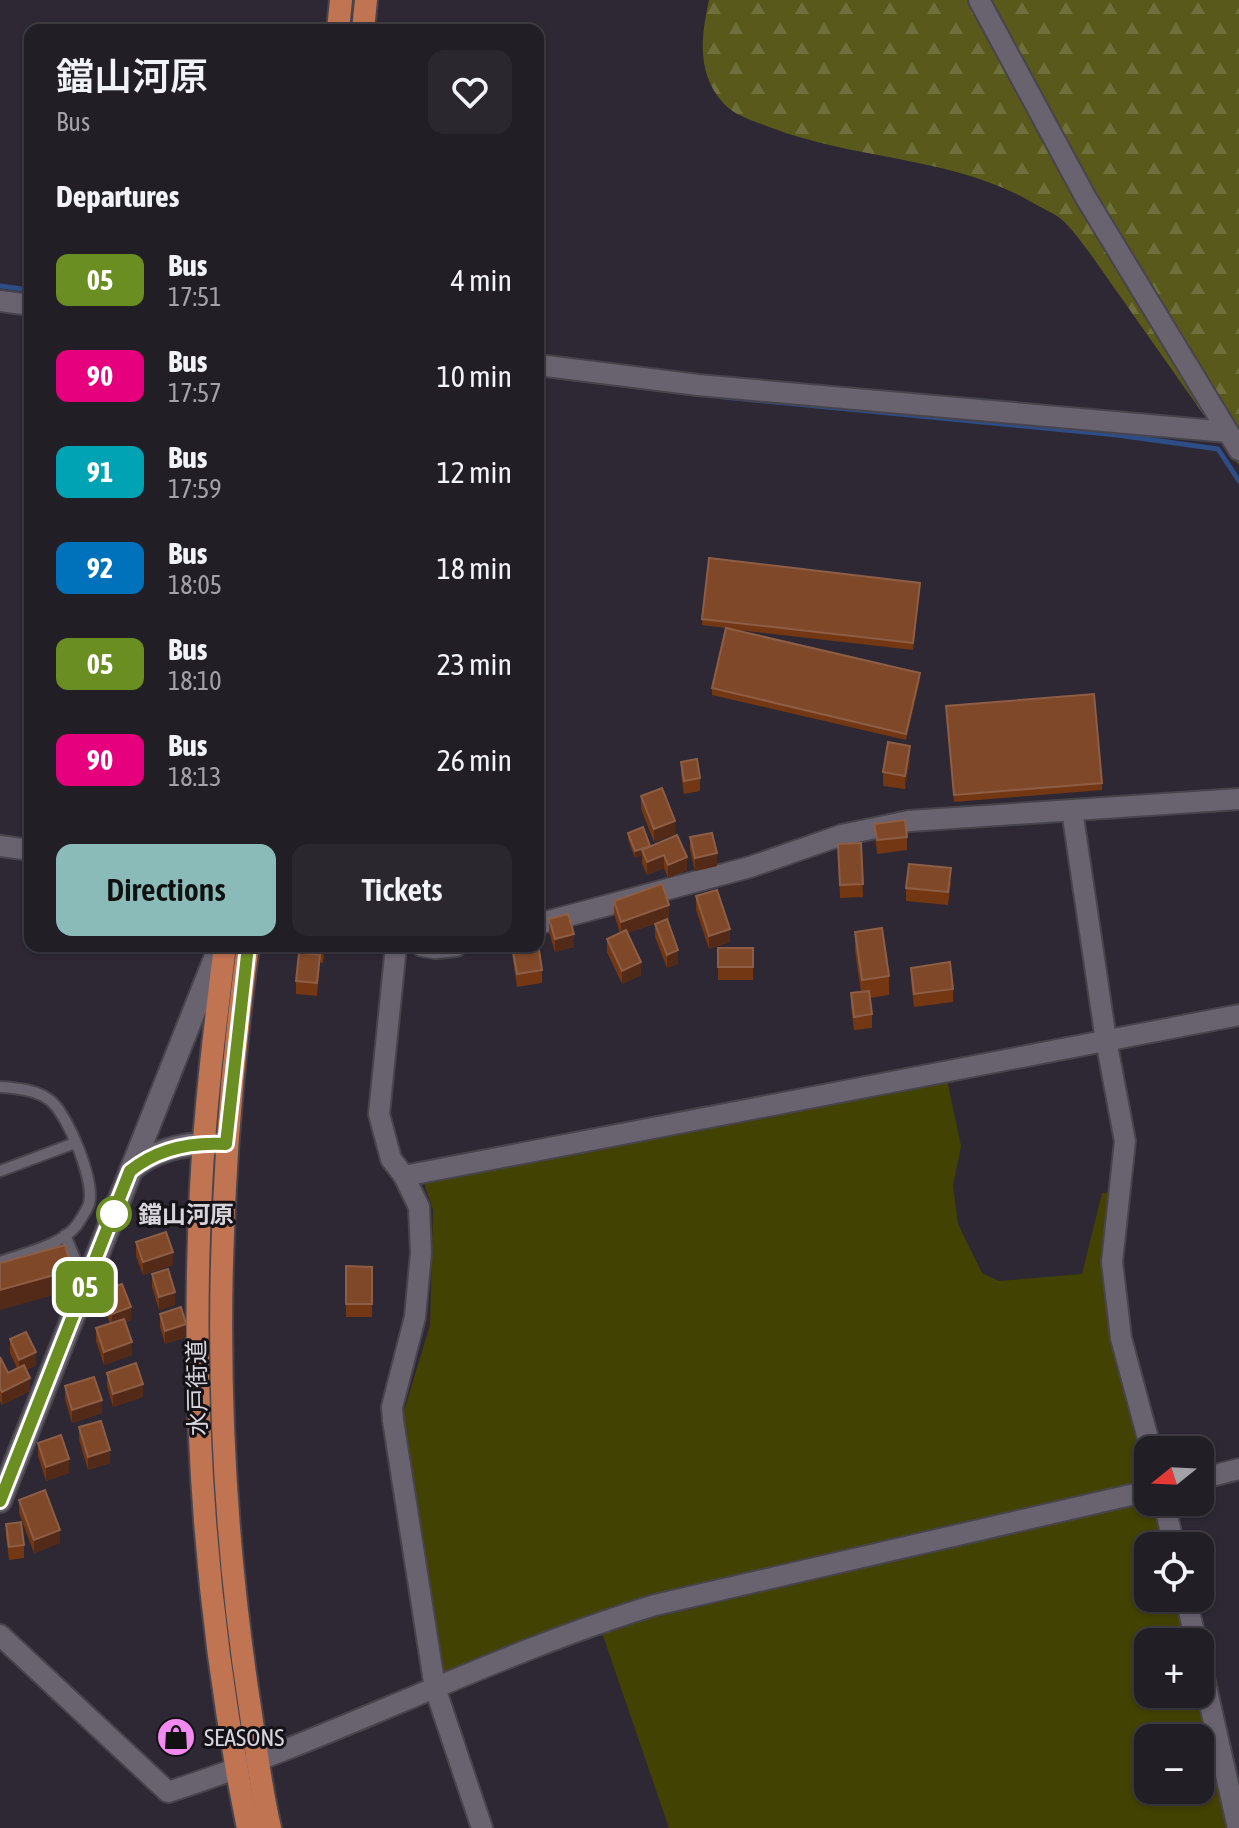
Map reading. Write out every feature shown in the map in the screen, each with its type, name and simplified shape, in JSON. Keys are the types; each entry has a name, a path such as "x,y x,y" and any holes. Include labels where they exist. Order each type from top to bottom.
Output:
{"highway":[{"path":"339,24 341,0"},
{"path":"364,24 366,0"},
{"name":"水戸街道","path":"222,952 215,1143 199,1331 204,1512 219,1659 248,1828"},
{"name":"水戸街道","path":"247,952 215,1143 221,1413 239,1637 270,1828"}],"street":[{"path":"979,0 1086,198 1239,450"},
{"path":"0,301 24,304"},
{"path":"544,366 698,385 1228,432"},
{"path":"544,922 750,867 842,835 909,821 1239,799"},
{"path":"1072,810 1106,1040 1125,1141 1112,1262 1121,1338 1147,1436"},
{"path":"0,846 24,849"},
{"path":"0,1501 220,952"},
{"path":"395,952 379,1114 391,1159 404,1176 419,1207 421,1253 415,1317 392,1407 393,1420 435,1688 482,1828"},
{"path":"404,1176 1239,1015"},
{"path":"130,1171 162,1152 215,1143"},
{"path":"1214,1475 1239,1469"},
{"path":"0,1635 168,1792 258,1762 587,1626 655,1605 1134,1494"},
{"path":"1211,1708 1238,1828"}],"lane":[{"path":"0,1087 23,1089 50,1100 67,1121 87,1176 89,1203 75,1228 65,1235 0,1262"},
{"path":"0,1171 75,1143"},
{"path":"65,1235 86,1285"}],"shaded area":[{"path":"947,1080 961,1146 953,1186 958,1224 982,1273 999,1281 1082,1274 1102,1193 1115,1192 1127,1378 1139,1436 1134,1436 1134,1486 596,1612 442,1676 403,1414 430,1325 433,1210 424,1183"},
{"path":"1134,1504 1134,1516 1157,1516 1161,1532 1134,1532 1134,1612 1179,1612 1183,1628 1134,1628 1134,1708 1201,1708 1205,1724 1134,1724 1134,1804 1214,1804 1214,1765 1228,1828 669,1828 601,1630"}],"green space":[{"path":"709,0 1239,0 1239,465 1089,252 1058,217 1004,188 972,177 805,139 753,121 724,104 709,80 703,54"}],"building":[{"path":"709,558 920,583 913,643 702,619"},
{"path":"726,628 920,673 906,734 712,688"},
{"path":"1094,694 1102,783 954,795 946,706"},
{"path":"888,742 910,746 905,776 883,772"},
{"path":"697,759 700,778 684,781 681,762"},
{"path":"662,788 675,821 654,829 641,796"},
{"path":"905,820 907,837 877,840 874,824"},
{"path":"643,827 650,846 635,851 628,833"},
{"path":"712,833 717,853 695,858 690,837"},
{"path":"677,835 687,857 668,865 664,855 647,862 642,850"},
{"path":"861,843 863,884 840,885 838,844"},
{"path":"909,864 951,868 948,892 906,888"},
{"path":"662,884 669,905 621,922 614,901"},
{"path":"717,890 730,929 709,936 696,896"},
{"path":"568,914 574,934 555,939 549,919"},
{"path":"667,919 678,950 667,955 655,924"},
{"path":"882,928 889,976 862,980 855,932"},
{"path":"626,930 641,962 622,971 607,939"},
{"path":"718,948 753,948 753,967 718,967"},
{"path":"513,952 539,952 542,970 517,974"},
{"path":"299,953 320,955 317,983 296,981"},
{"path":"950,962 953,989 914,994 911,968"},
{"path":"869,991 872,1014 854,1017 851,993"},
{"path":"166,1232 173,1252 143,1262 136,1242"},
{"path":"65,1245 72,1270 0,1290 0,1263"},
{"path":"346,1266 372,1267 372,1304 346,1304"},
{"path":"168,1269 175,1292 159,1297 152,1274"},
{"path":"122,1284 131,1307 112,1314 103,1290"},
{"path":"181,1307 186,1324 165,1331 160,1314"},
{"path":"124,1319 132,1342 104,1352 96,1328"},
{"path":"26,1332 36,1352 19,1360 10,1339"},
{"path":"0,1357 8,1373 24,1365 30,1378 2,1392"},
{"path":"136,1363 143,1384 113,1394 107,1373"},
{"path":"94,1377 102,1400 72,1410 65,1386"},
{"path":"101,1421 110,1450 88,1457 79,1427"},
{"path":"61,1435 69,1459 46,1467 38,1443"},
{"path":"45,1490 60,1530 34,1540 19,1500"},
{"path":"21,1522 24,1545 9,1547 6,1524"}],"waterway":[{"path":"0,286 24,289"},
{"path":"724,397 1117,435 1218,449 1239,481"}],"bus line":[{"name":"05","path":"0,1501 130,1171 148,1158 173,1148 204,1143 226,1144 247,952"}],"place":[{"name":"鐺山河原","path":"114,1214"},
{"name":"SEASONS","path":"176,1737"}]}
